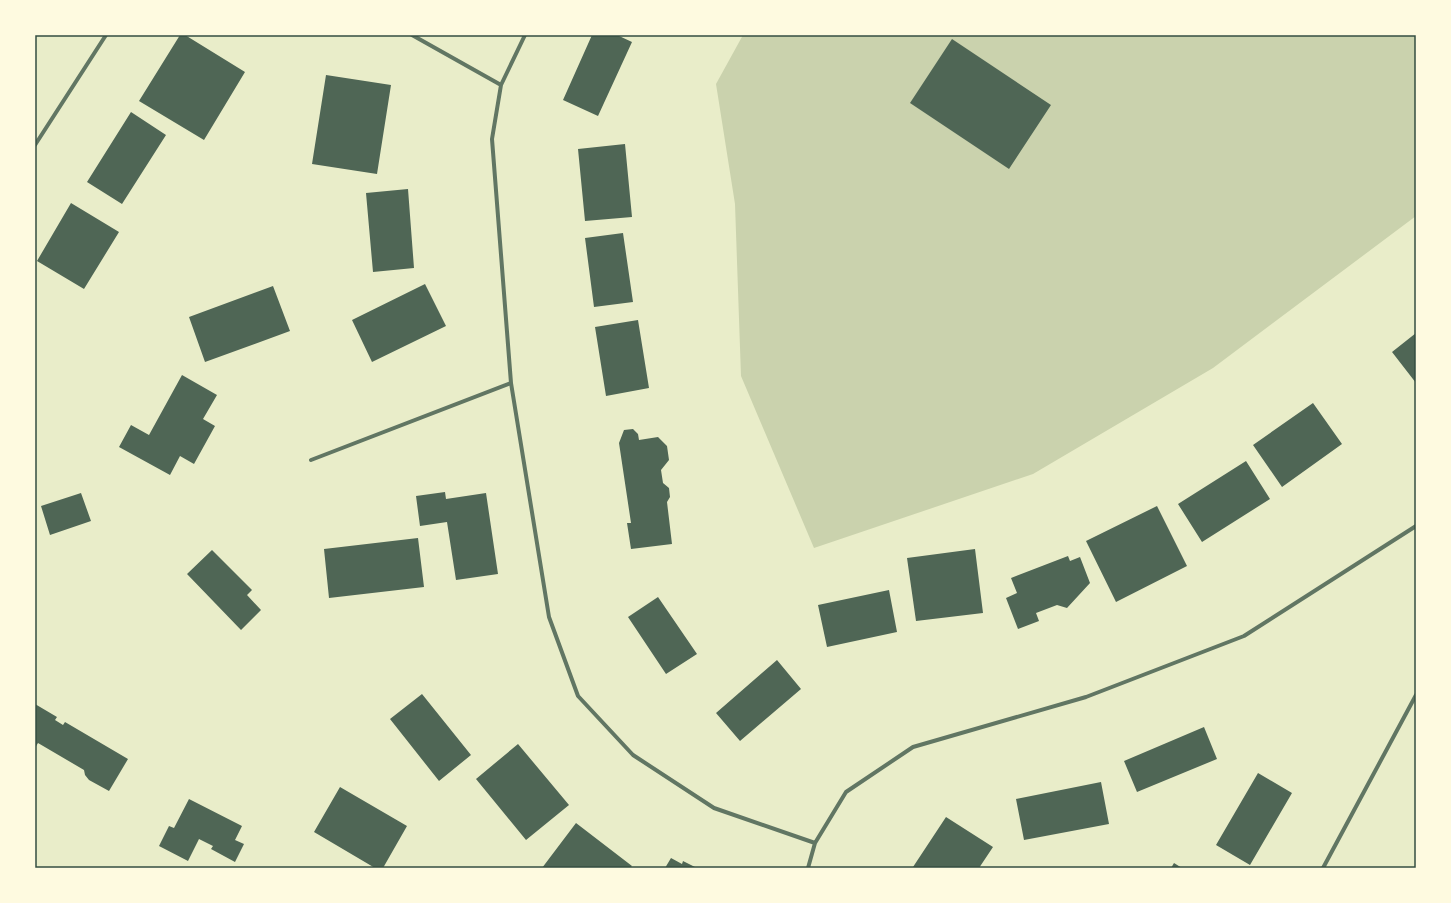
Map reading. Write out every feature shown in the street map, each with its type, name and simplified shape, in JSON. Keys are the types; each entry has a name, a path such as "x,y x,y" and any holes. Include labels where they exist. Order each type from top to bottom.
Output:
{"street":[{"path":"35,145 106,35"},
{"path":"412,35 501,85"},
{"path":"525,35 501,85 492,139 511,383 549,618 578,696 633,754 714,808 815,843"},
{"path":"311,460 511,383"},
{"path":"808,868 815,843 846,792 912,747 1086,697 1244,636 1416,526"},
{"path":"1322,868 1416,695"}],"green space":[{"path":"743,35 1416,35 1416,216 1213,368 1033,474 814,548 741,376 735,204 716,84"}],"building":[{"path":"180,35 185,35 245,72 204,140 139,101"},
{"path":"592,35 617,35 632,42 598,116 563,100"},
{"path":"952,39 1051,105 1009,169 910,103"},
{"path":"326,75 391,85 377,174 312,164"},
{"path":"131,112 166,135 122,204 87,182"},
{"path":"625,144 632,217 585,221 578,149"},
{"path":"408,189 414,268 373,272 366,193"},
{"path":"71,203 119,232 84,289 37,261"},
{"path":"623,233 633,302 594,307 585,238"},
{"path":"425,284 446,326 372,362 352,320"},
{"path":"273,286 290,331 205,362 189,317"},
{"path":"638,320 649,388 606,396 595,327"},
{"path":"1416,333 1416,383 1392,352"},
{"path":"182,375 217,395 203,419 215,426 194,464 180,456 170,475 119,447 131,425 149,435"},
{"path":"1313,403 1342,444 1282,487 1253,445"},
{"path":"633,429 638,434 639,440 658,437 667,446 669,460 661,470 663,483 669,488 670,497 667,502 672,544 631,549 627,523 631,523 619,443 624,430"},
{"path":"1246,461 1270,499 1202,542 1178,504"},
{"path":"445,492 446,499 486,493 498,574 456,580 447,522 420,526 416,496"},
{"path":"81,493 91,521 50,535 41,506"},
{"path":"1157,506 1187,566 1116,602 1086,541"},
{"path":"418,538 424,587 329,598 324,549"},
{"path":"975,549 983,613 916,621 907,558"},
{"path":"212,550 252,590 247,595 261,610 241,630 187,574"},
{"path":"1068,556 1070,561 1080,557 1090,583 1067,608 1057,605 1036,613 1039,621 1018,629 1006,598 1017,593 1011,578"},
{"path":"889,590 897,632 827,647 818,605"},
{"path":"658,597 697,654 666,674 628,617"},
{"path":"777,660 801,689 740,741 716,713"},
{"path":"422,694 471,755 439,781 390,719"},
{"path":"35,704 57,717 55,720 63,725 65,722 128,759 109,791 89,780 85,775 84,770 38,743 35,748"},
{"path":"1204,727 1217,759 1137,792 1124,761"},
{"path":"518,744 569,805 526,840 476,779"},
{"path":"1258,773 1292,793 1250,865 1216,845"},
{"path":"1101,782 1109,824 1024,840 1016,799"},
{"path":"340,787 407,826 383,868 375,868 314,832"},
{"path":"189,799 242,826 235,840 244,844 235,862 211,849 213,846 199,839 188,861 159,846 169,826 174,828"},
{"path":"946,817 993,847 979,868 913,867"},
{"path":"576,823 632,866 630,868 542,868"},
{"path":"671,858 682,864 683,861 697,868 665,868"},
{"path":"1174,863 1182,868 1171,868"}]}
